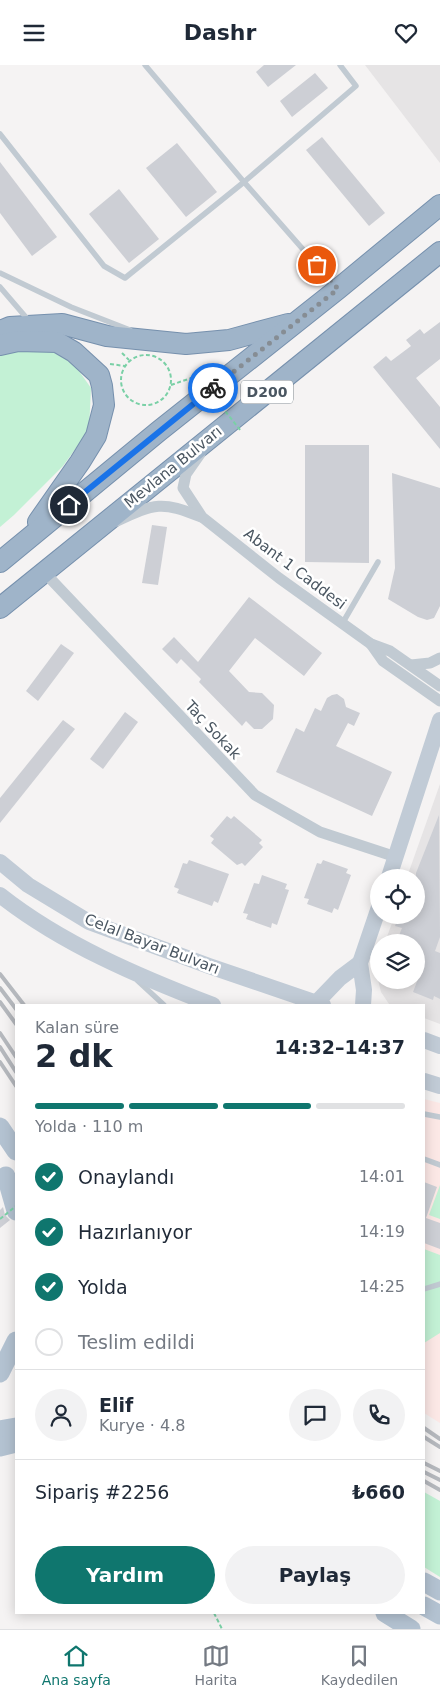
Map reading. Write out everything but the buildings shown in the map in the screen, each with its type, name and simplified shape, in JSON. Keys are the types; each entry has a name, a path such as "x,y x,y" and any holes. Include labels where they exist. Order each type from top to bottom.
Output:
{"highway":[{"name":"D200","path":"0,562 159,431 338,289 440,205"},
{"name":"Mevlana Bulvarı","path":"0,608 440,252"},
{"path":"0,331 10,327 62,324 107,336 186,344 229,340 297,321"},
{"path":"0,345 18,341 57,342 74,352 99,375 102,386 104,405 96,435 80,462 24,543"}],"main road":[{"path":"392,869 440,720"},
{"name":"Celal Bayar Bulvarı","path":"0,863 28,885 89,922 209,967 317,1004"},
{"name":"Celal Bayar Bulvarı","path":"0,895 16,907 79,945 123,968 211,1004"},
{"path":"363,1004 364,990 360,963 373,924"},
{"path":"317,1004 340,978 360,963"},
{"path":"425,1040 440,1046"},
{"path":"425,1081 440,1086"},
{"path":"0,1127 15,1150"},
{"path":"3,1172 15,1190"},
{"path":"3,1172 15,1208"},
{"path":"0,1373 15,1343"},
{"path":"0,1430 15,1427"},
{"path":"0,1447 15,1443"},
{"path":"425,1582 440,1591"},
{"path":"425,1607 440,1615"},
{"path":"387,1614 411,1629"}],"street":[{"name":"Abant 1 Caddesi","path":"202,517 183,488 186,474 216,433"},
{"name":"Abant 1 Caddesi","path":"93,532 153,506 177,507 202,517 279,577 371,644 390,651 440,686"},
{"name":"Taç Sokak","path":"44,572 255,795 320,832 396,857"},
{"name":"Abant 1 Caddesi","path":"371,644 383,661 440,701"},
{"path":"410,665 430,663 440,659"}],"lane":[{"path":"145,65 338,289"},
{"path":"0,134 104,267 126,278 244,182 356,87 340,65"},
{"path":"0,273 71,307 158,341"},
{"path":"0,287 33,326"},
{"path":"342,623 378,562"},
{"path":"123,968 163,1004"},
{"path":"425,1114 440,1117"},
{"path":"425,1159 440,1165"},
{"path":"425,1289 440,1284"}],"path":[{"path":"149,355 164,362 171,377 170,385 162,399 146,405 137,403 124,393 121,385 121,376 129,361 135,357 149,355"},
{"path":"170,385 197,376 242,431"},
{"path":"0,1219 15,1207"},
{"path":"214,1614 222,1629"}],"shaded area":[{"path":"365,65 440,65 440,163"},
{"path":"440,784 440,1024 425,1018 425,1004 389,1004 381,992 380,989 425,989 425,934 388,934 392,924 425,924 425,869 410,869"},
{"path":"425,1099 440,1103 440,1423 425,1414"}],"green space":[{"path":"8,351 51,351 74,364 91,388 89,430 63,466 0,527 0,355"},
{"path":"440,1185 440,1219 429,1215"},
{"path":"425,1249 440,1255 440,1333 425,1342"},
{"path":"425,1493 440,1501 440,1577 425,1568"}],"railway":[{"path":"0,974 23,1004"},
{"path":"0,988 15,1008"},
{"path":"0,1002 15,1023"},
{"path":"0,1033 15,1056"},
{"path":"0,1047 15,1070"},
{"path":"0,1062 15,1084"},
{"path":"425,1429 440,1439"},
{"path":"425,1438 440,1447"},
{"path":"425,1464 440,1471"},
{"path":"425,1472 440,1480"},
{"path":"425,1482 440,1490"}],"way so far":[{"path":"213,388 338,289 317,265"}],"route":[{"path":"69,505 213,388"}]}
